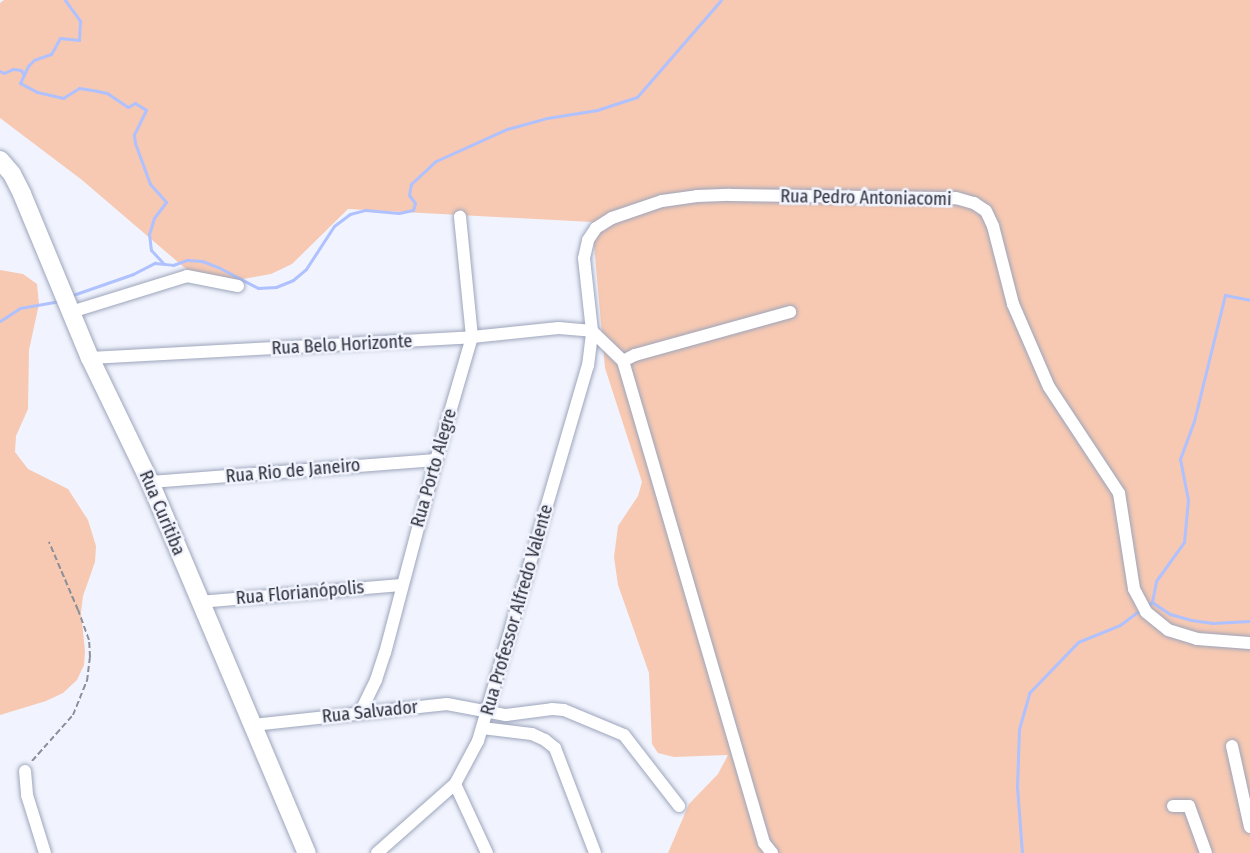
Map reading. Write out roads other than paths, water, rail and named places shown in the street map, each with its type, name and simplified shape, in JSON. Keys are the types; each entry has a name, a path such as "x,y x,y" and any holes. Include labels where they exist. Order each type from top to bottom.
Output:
{"street":[{"name":"Rua Curitiba","path":"0,160 6,178 150,482 307,853"},
{"name":"Rua Pedro Antoniacomi","path":"662,201 697,196 730,195 956,198 974,203 986,211 993,226 1013,304 1049,387 1119,493 1134,589 1146,612 1168,630 1197,639 1250,643"},
{"name":"Rua Professor Alfredo Valente","path":"377,853 455,784 468,762 482,728 588,366 592,331 584,258 588,240 596,228 612,218 662,201"},
{"name":"Rua Porto Alegre","path":"360,713 376,681 385,653 401,585 472,338 460,217"},
{"path":"71,312 186,276 238,286"},
{"path":"623,361 635,355 790,312"},
{"name":"Rua Belo Horizonte","path":"90,358 472,338 559,328 592,331"},
{"path":"592,331 623,361 764,843 772,853"},
{"name":"Rua Rio de Janeiro","path":"150,482 436,460"},
{"name":"Rua Florianópolis","path":"199,602 401,585"},
{"name":"Rua Salvador","path":"253,725 447,704 506,715 552,709 564,710 617,729 679,807"},
{"path":"482,728 532,734 555,748 595,853"},
{"path":"1232,747 1250,827"},
{"path":"25,771 27,795 45,853"},
{"path":"455,784 487,853"},
{"path":"1173,806 1189,806 1206,853"}],"waterway":[{"path":"65,0 80,21 79,40 60,38 51,54 34,60 28,66 20,83 37,92 63,98 79,88 107,93 128,107 135,103 146,110 134,135 150,184 166,202 154,218 149,234 151,250 163,263"},
{"path":"70,296 133,274 155,263 173,265 187,260 202,261 218,267 258,288 276,287 293,280 306,269 334,226 350,214 365,210 399,213 413,210 415,203 409,195 411,184 436,161 507,129 547,118 597,110 637,97 721,0"},
{"path":"0,71 4,73 13,69 21,70 24,75"},
{"path":"1147,606 1152,602 1156,581 1184,542 1188,500 1180,459 1194,421 1225,295 1250,300"},
{"path":"0,321 20,308 58,301"},
{"path":"1152,602 1170,614 1191,620 1213,623 1250,621"},
{"path":"1022,853 1017,787 1019,729 1029,693 1078,642 1120,625 1141,609"}]}
